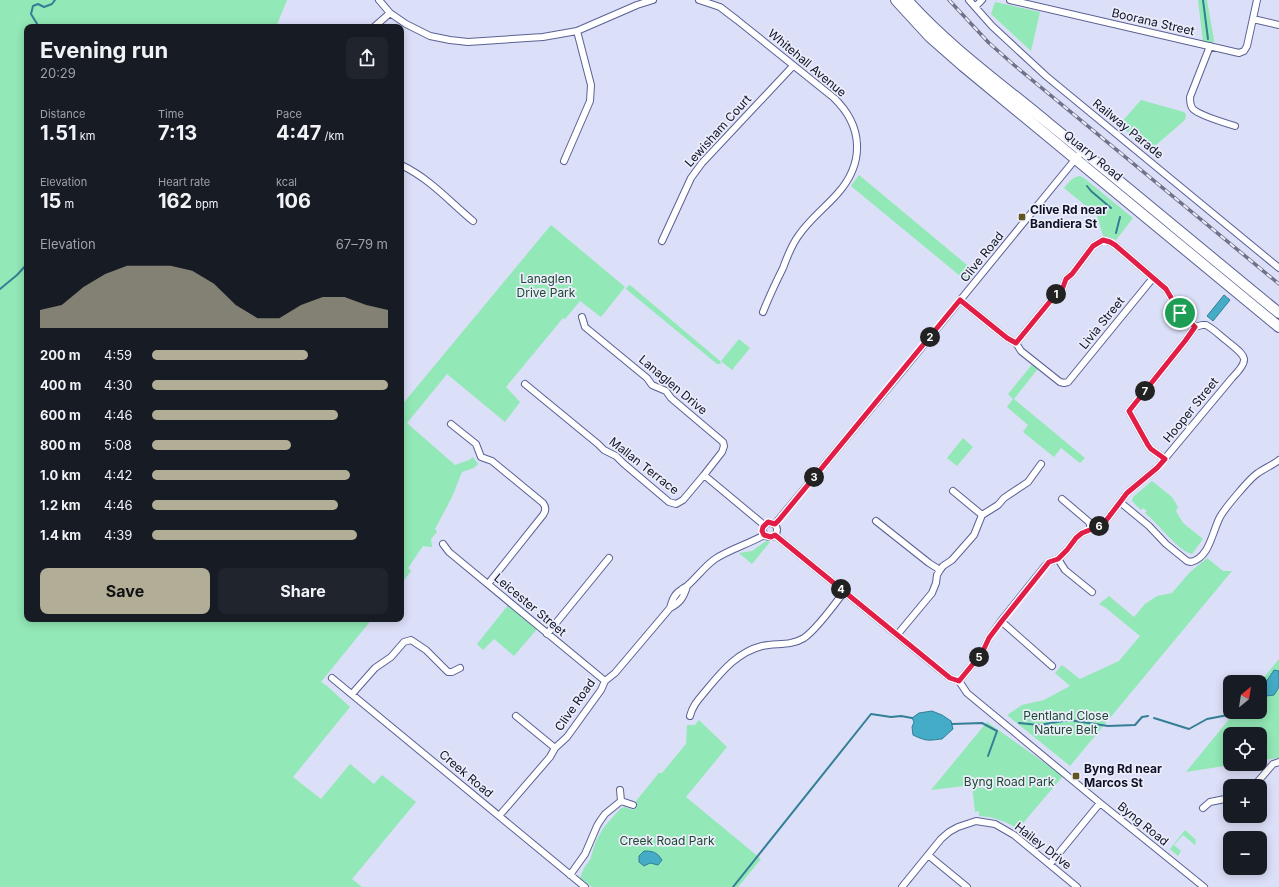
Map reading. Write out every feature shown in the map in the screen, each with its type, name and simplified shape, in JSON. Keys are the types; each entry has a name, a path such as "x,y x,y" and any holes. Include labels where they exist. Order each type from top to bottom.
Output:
{"main road":[{"name":"Quarry Road","path":"896,0 944,50 1079,155"},
{"name":"Quarry Road","path":"907,0 934,29 952,45 1079,155 1165,226 1279,327"},
{"name":"Quarry Road","path":"1165,226 1279,313"}],"street":[{"path":"379,0 390,13 406,24 430,36 468,42 543,37 577,31 637,5 653,0"},
{"name":"Whitehall Avenue","path":"699,0 720,7 834,98 845,110 856,134 857,149 851,175 838,193 798,236 789,252 763,312"},
{"name":"Railway Parade","path":"969,0 992,26 1046,76 1278,265"},
{"path":"975,7 982,0"},
{"name":"Boorana Street","path":"1010,0 1239,53 1247,46 1253,19"},
{"path":"1257,0 1253,19 1279,24"},
{"path":"377,24 390,13"},
{"path":"564,161 590,101 591,86 577,31"},
{"path":"1210,46 1190,97 1190,104 1192,109 1199,113 1235,126"},
{"name":"Lewisham Court","path":"662,241 691,178 702,163 793,66"},
{"name":"Clive Road","path":"775,524 1079,155"},
{"path":"404,166 431,183 473,221"},
{"path":"960,300 1007,338 1016,343 1052,299 1062,290 1066,279 1072,274 1093,246 1103,240 1110,242 1166,289 1180,313 1195,327 1129,411 1148,445 1165,459"},
{"name":"Livia Street","path":"1016,343 1021,351 1060,382 1068,382 1153,278"},
{"name":"Lanaglen Drive","path":"582,316 585,327 647,378 652,384 666,391 671,398 723,442 724,446 722,452 704,475"},
{"name":"Hooper Street","path":"959,681 982,653 989,638 1045,566 1049,562 1058,559 1082,533 1105,522 1127,493 1157,468 1165,459 1244,364 1244,359 1239,350 1210,327 1202,325 1195,327"},
{"name":"Mallan Terrace","path":"525,384 598,444 602,449 616,456 673,504 684,500 704,475"},
{"path":"452,424 476,444 481,457 492,461 543,502 546,508 543,516 488,584"},
{"path":"1120,502 1149,526 1166,544 1187,561 1191,562 1201,557 1208,549 1223,513 1250,480 1257,473 1279,460"},
{"path":"897,635 932,593 937,575 943,566 952,560 974,535 982,515 1028,482 1041,464"},
{"path":"704,475 764,525"},
{"path":"953,491 982,515"},
{"path":"1062,499 1089,522 1092,529"},
{"path":"876,521 929,564 940,570"},
{"path":"768,522 775,524 777,528 775,535 771,537 764,535 762,531 764,525 768,522"},
{"name":"Clive Road","path":"499,816 567,737 601,690 605,681 615,673 670,608 672,599 679,591 687,586 714,560 723,554 754,541 764,535"},
{"name":"Byng Road","path":"775,535 950,678 959,681 967,693 1204,887"},
{"name":"Leicester Street","path":"443,544 449,552 605,681"},
{"path":"547,634 609,558"},
{"path":"1058,559 1068,572 1092,592"},
{"path":"690,716 693,707 723,670 736,658 762,646 793,643 804,638 814,629 844,592"},
{"path":"1001,622 1052,666"},
{"path":"352,694 375,668 388,660 404,642 411,640 426,650 448,672 452,672 460,668"},
{"name":"Creek Road","path":"332,678 585,887"},
{"path":"516,716 556,748"},
{"path":"1260,779 1273,764 1279,762"},
{"path":"620,790 621,801"},
{"path":"1203,808 1210,802 1223,799"},
{"path":"621,801 632,805"},
{"path":"570,875 585,854 600,821 621,801"},
{"path":"1050,864 1100,803"},
{"name":"Hailey Drive","path":"902,887 941,839 958,827 976,822 995,824 1014,834 1077,887"},
{"path":"928,855 967,887"}],"green space":[{"path":"0,0 287,0 277,24 24,24 24,622 370,622 321,682 350,707 293,777 321,799 350,764 374,784 382,775 416,802 352,879 362,887 0,887"},
{"path":"1198,0 1207,0 1214,40 1213,44 1203,42"},
{"path":"995,2 1040,12 1031,51 991,14"},
{"path":"1141,100 1184,112 1186,114 1185,120 1149,151 1119,125"},
{"path":"859,175 973,270 965,280 851,186"},
{"path":"1080,176 1133,218 1116,240 1103,236 1097,215 1064,188 1073,179"},
{"name":"Lanaglen Drive Park","path":"551,225 625,287 601,317 580,301 565,319 563,318 506,387 520,402 505,422 447,374 407,423 455,465 473,457 478,464 474,468 462,472 452,497 435,529 437,532 431,539 432,547 423,546 408,568 411,571 404,580 404,402"},
{"path":"630,285 720,361 721,364 717,364 626,289"},
{"path":"739,339 750,348 732,370 721,361"},
{"path":"1035,361 1040,366 1014,399 1085,458 1080,463 1061,448 1054,457 1023,432 1028,425 1007,407 1013,399 1008,394"},
{"path":"963,438 973,447 957,466 947,458"},
{"path":"1152,481 1172,497 1178,507 1176,511 1183,523 1203,539 1192,554 1175,543 1145,513 1147,511 1143,508 1141,510 1132,501 1133,497"},
{"path":"766,541 770,542 752,564 739,553 752,551"},
{"name":"Pentland Close Nature Belt","path":"1207,558 1223,571 1232,571 1070,766 1007,715 1022,705 1044,700 1070,686 1055,673 1062,665 1080,679 1119,661 1140,636 1099,604 1109,596 1134,617 1145,604 1157,596 1172,593 1190,572"},
{"path":"509,604 538,628 514,656 494,639 483,650 477,644"},
{"path":"1279,659 1279,758 1267,759 1267,727 1223,727 1223,766 1186,772 1229,719 1267,719 1267,675 1266,675"},
{"name":"Creek Road Park","path":"699,720 727,747 686,797 761,859 738,887 592,887 580,878 584,868 590,860 596,841 604,827 621,808 625,807 633,810 637,802 636,801 658,774 657,773 662,773 686,744 687,725 695,725"},
{"name":"Byng Road Park","path":"987,722 1063,776 1018,829 1000,820 979,816 979,811 975,812 972,785 931,790"},
{"path":"1185,830 1196,840 1196,843 1195,845 1183,835 1174,845 1181,851 1178,856 1170,849"}],"water":[{"path":"1224,295 1230,300 1213,321 1207,316"},
{"path":"1274,670 1279,671 1279,687 1274,695 1267,696 1267,680"},
{"path":"932,711 951,721 953,729 942,739 927,740 913,735 912,727 914,722 912,718 919,713"},
{"path":"644,851 654,852 662,860 658,865 650,863 644,866 639,862 639,856"}],"waterway":[{"path":"37,24 31,14 33,6 38,4 44,7 52,4 55,0"},
{"path":"1203,0 1208,39"},
{"path":"1087,186 1111,208"},
{"path":"1116,233 1120,217"},
{"path":"0,289 24,267"},
{"path":"733,887 871,714 912,718"},
{"path":"1019,723 1039,725 1069,720 1108,726 1135,725 1142,717 1148,716"},
{"path":"1154,718 1189,729 1207,719 1223,716"},
{"path":"952,724 982,723 997,731 988,756"}],"railway":[{"path":"949,0 989,43 1014,65 1279,284"}],"place":[{"name":"Clive Rd near Bandiera St","path":"1022,217"},
{"name":"Byng Rd near Marcos St","path":"1076,776"}],"route":[{"path":"1103,240 1115,245 1166,289 1180,313 1195,327 1129,411 1151,449 1165,459 1157,468 1127,493 1105,522 1100,526 1082,533 1058,559 1049,562 1045,566 989,638 982,653 959,681 950,678 934,666 775,535 769,537 764,535 762,529 764,525 768,522 775,524 779,520 960,300 1007,338 1016,343 1056,294 1062,290 1066,279 1086,257 1093,246 1103,240"}]}
